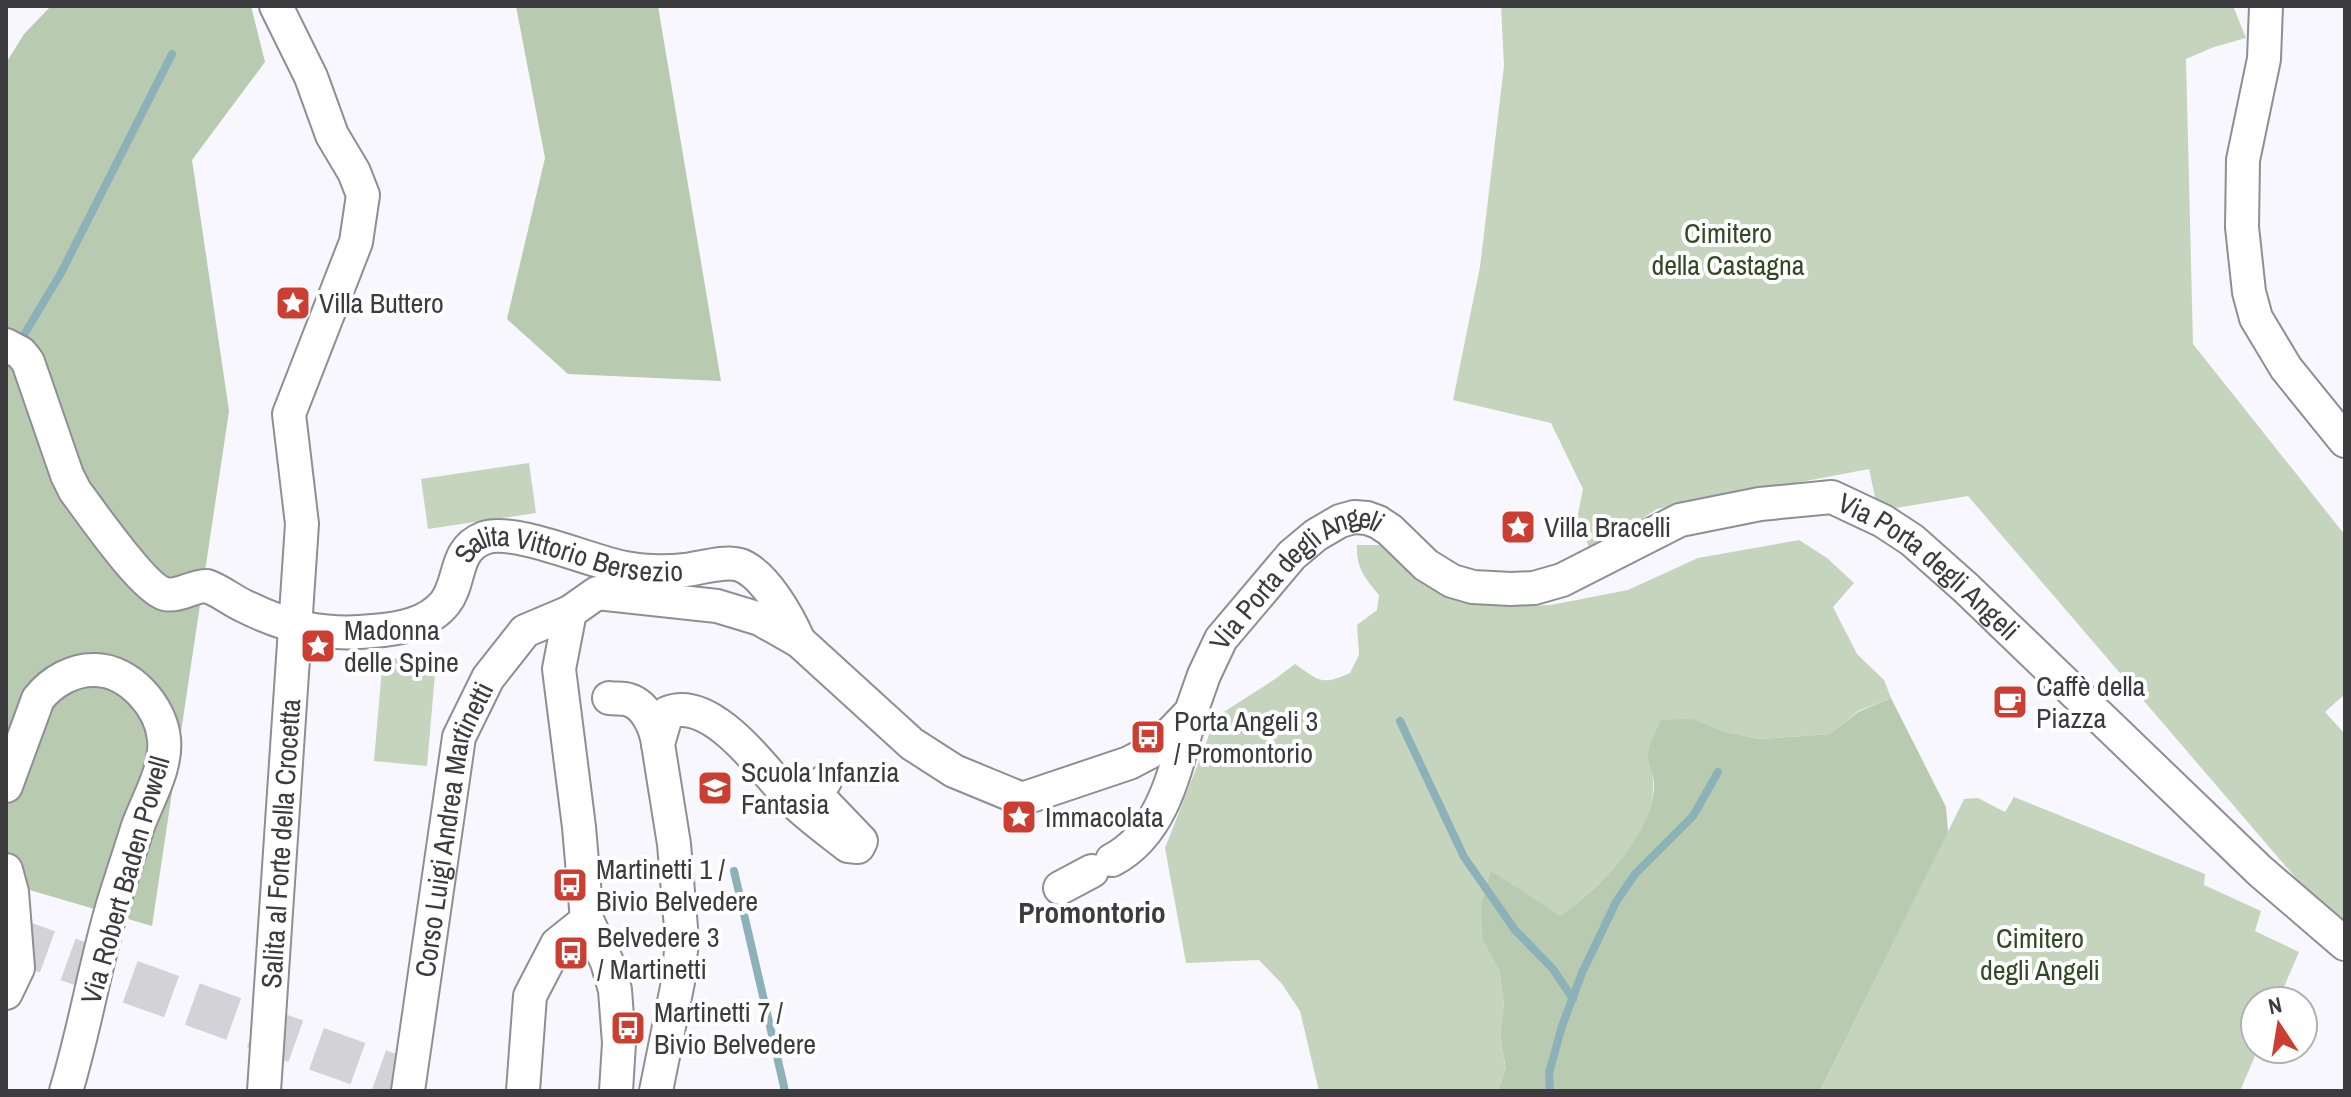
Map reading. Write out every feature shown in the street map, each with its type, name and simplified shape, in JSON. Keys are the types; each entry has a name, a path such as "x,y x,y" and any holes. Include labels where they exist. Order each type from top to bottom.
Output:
{"street":[{"name":"Salita al Forte della Crocetta","path":"264,1091 302,524 289,414 356,242 363,195 354,172 332,135 311,77 276,6"},
{"path":"2286,6 2286,43 2263,27 2243,160 2242,227 2249,292 2256,318 2286,368 2345,441"},
{"name":"Salita Vittorio Bersezio","path":"6,345 21,353 28,362 75,491 150,586 165,594 207,586 293,627 328,633 376,631 421,621 447,601 460,560 468,548 486,538 503,536 626,568 682,570 742,565 769,590 788,617 799,641"},
{"name":"Via Porta degli Angeli","path":"1060,888 1124,854 1153,823 1176,765 1204,675 1221,639 1292,555 1316,535 1340,521 1354,517 1378,522 1426,565 1452,581 1492,590 1534,588 1562,580 1680,520 1760,504 1832,497 1883,521 1912,540 1966,588 2260,871 2345,944"},
{"name":"Corso Luigi Andrea Martinetti","path":"408,1091 459,737 488,678 525,631 570,612 597,593 717,606 760,619 799,641 912,744 954,771 1022,799"},
{"path":"570,612 559,669 587,920 607,962 615,990 619,1043 616,1091"},
{"name":"Via Robert Baden Powell","path":"6,786 38,699 63,678 85,670 107,671 137,688 158,717 164,737 163,761 114,901 66,1091"},
{"path":"609,698 631,700 656,730 674,844 682,940 678,982 656,1091"},
{"path":"658,744 667,713 677,709 695,710 749,751 793,801 848,846 858,847 861,841 814,792 825,781"},
{"name":"Via Porta degli Angeli","path":"1022,799 1129,763 1150,752 1191,712"},
{"path":"6,870 15,919 18,968 6,993"},
{"path":"523,1091 530,996 557,944 587,920"}],"green space":[{"path":"51,6 251,6 265,62 192,160 229,411 152,926 6,883 6,63 24,34"},
{"path":"516,6 658,6 721,381 568,374 507,319 545,158"},
{"name":"Cimitero della Castagna","path":"1501,6 2233,6 2246,38 2186,59 2193,344 2345,535 2345,694 2325,712 2345,734 2343,933 1968,496 1878,511 1869,469 1657,509 1591,552 1577,519 1583,489 1551,423 1453,400 1480,267 1504,66"},
{"path":"529,463 536,513 428,529 421,479"},
{"path":"1799,540 1827,558 1854,583 1833,607 1857,654 1884,680 1891,698 1858,711 1832,734 1760,739 1726,732 1694,719 1648,752 1653,779 1645,823 1622,859 1560,917 1492,872 1483,941 1499,970 1504,1003 1500,1037 1506,1070 1498,1091 1319,1091 1300,1011 1282,984 1259,960 1186,963 1165,848 1213,719 1295,664 1321,680 1350,673 1359,655 1357,625 1377,610 1379,595 1362,572 1357,545 1381,545 1401,550 1469,599 1509,606 1551,605 1628,590 1698,558"},
{"path":"383,657 436,662 427,766 374,761"},
{"path":"1891,698 1946,807 1948,832 1820,1091 1498,1091 1506,1069 1500,1037 1504,1003 1499,970 1483,941 1481,906 1491,871 1560,916 1591,891 1621,860 1644,823 1654,785 1648,750 1661,720 1694,719 1726,732 1760,739 1831,734 1858,712"},
{"name":"Cimitero degli Angeli","path":"2014,797 2205,874 2204,885 2261,911 2255,931 2299,952 2285,985 2239,985 2239,1065 2251,1065 2240,1091 1820,1091 1964,799 1978,798 2005,812"}],"waterway":[{"path":"19,343 61,273 172,54"},
{"path":"1400,721 1464,857 1515,930 1553,969 1573,999"},
{"path":"1550,1091 1549,1073 1562,1026 1582,973 1616,902 1635,874 1693,816 1718,772"},
{"path":"734,871 785,1091"}],"tunnel":[{"path":"6,937 434,1091"}],"place":[{"name":"Villa Buttero","path":"293,303"},
{"name":"Villa Bracelli","path":"1518,527"},
{"name":"Madonna delle Spine","path":"318,646"},
{"name":"Caffè della Piazza","path":"2010,702"},
{"name":"Porta Angeli 3 / Promontorio","path":"1148,737"},
{"name":"Scuola Infanzia Fantasia","path":"715,788"},
{"name":"Immacolata","path":"1019,817"},
{"name":"Martinetti 1 / Bivio Belvedere","path":"570,885"},
{"name":"Belvedere 3 / Martinetti","path":"571,953"},
{"name":"Martinetti 7 / Bivio Belvedere","path":"628,1028"}],"district":[{"name":"Promontorio","path":"1092,913"}]}
